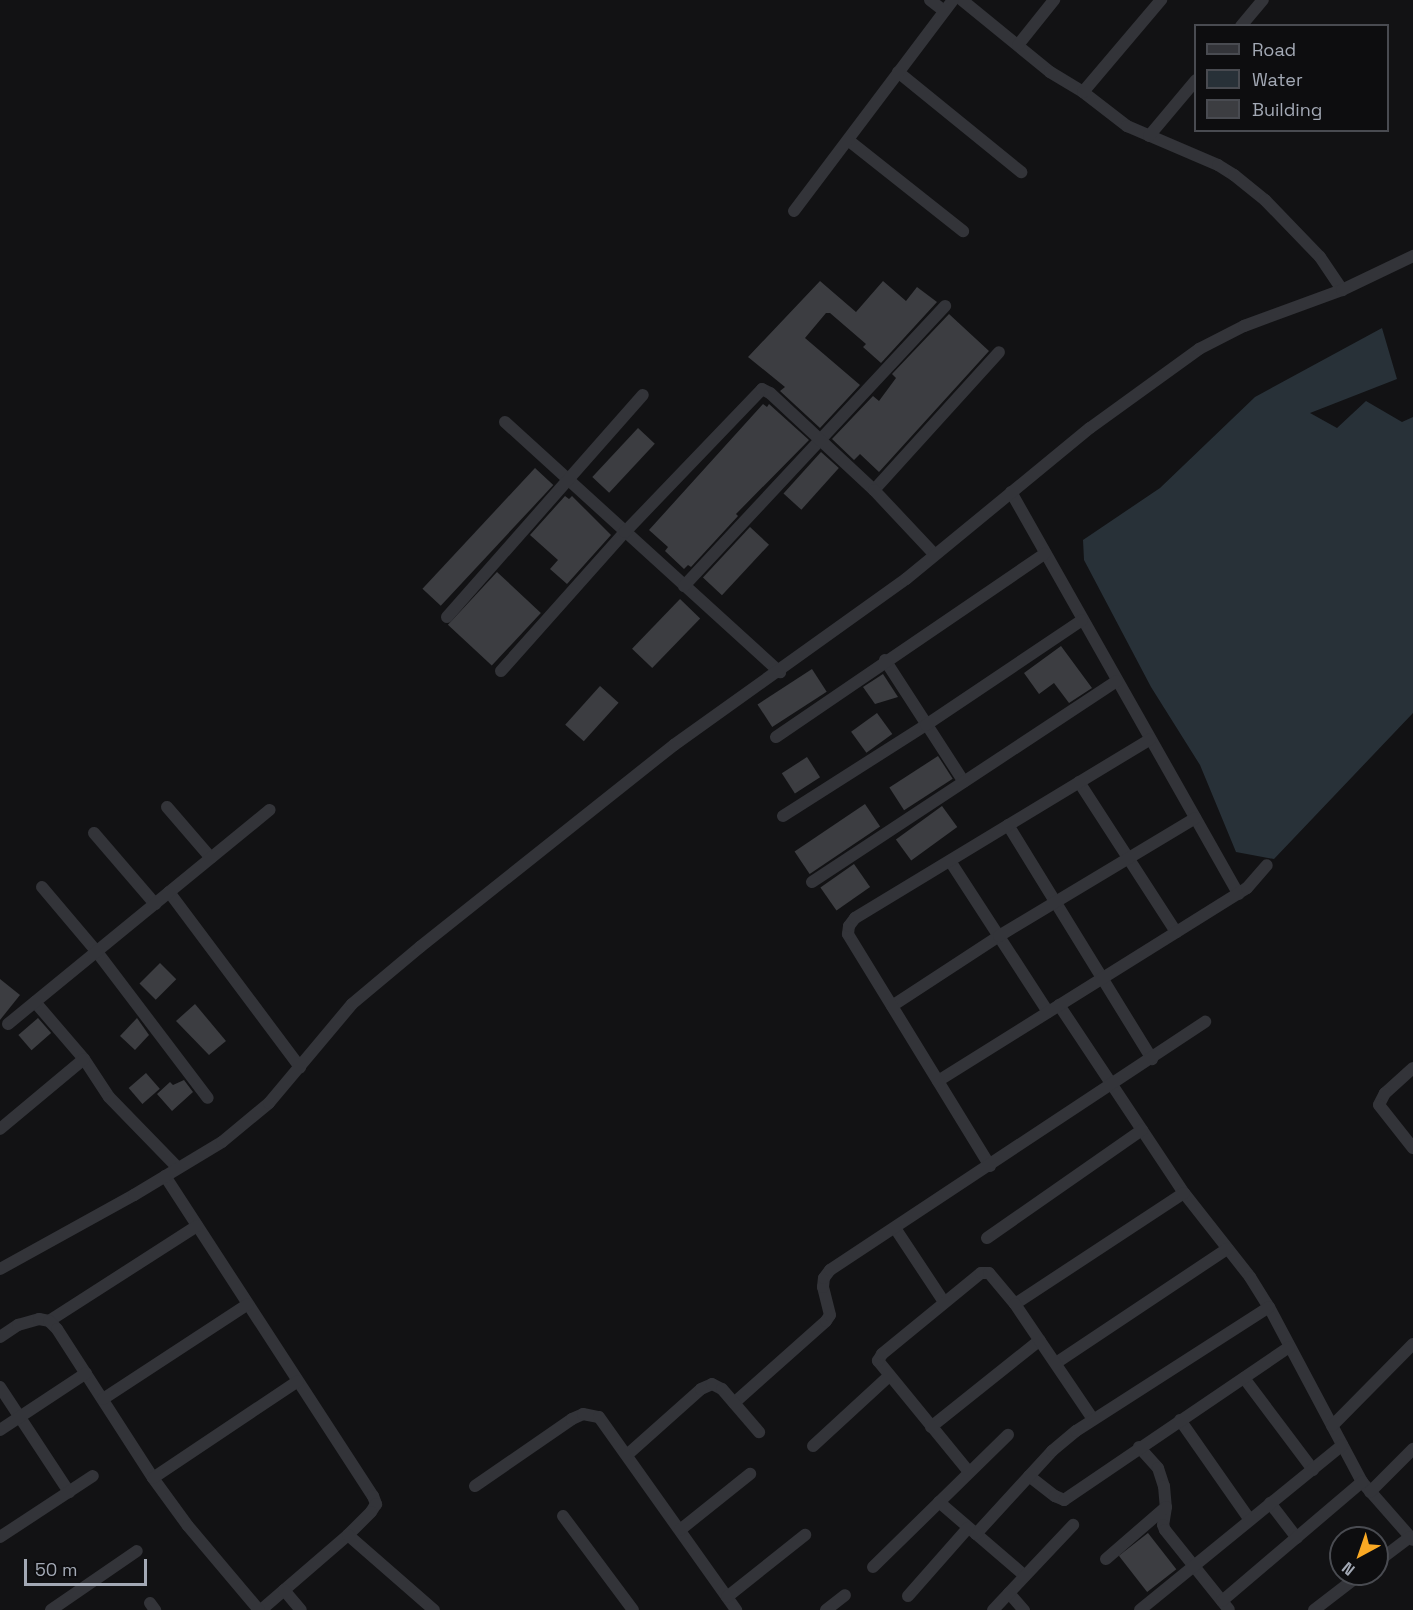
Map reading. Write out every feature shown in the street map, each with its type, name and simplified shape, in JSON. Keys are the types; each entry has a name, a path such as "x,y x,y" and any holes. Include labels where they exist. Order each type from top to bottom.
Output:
{"street":[{"path":"930,0 944,11"},
{"path":"794,211 953,0"},
{"path":"962,0 1050,72 1083,92 1109,113 1149,136 1218,165 1234,175 1265,200 1320,257 1342,290"},
{"path":"1018,45 1054,0"},
{"path":"1083,92 1161,0"},
{"path":"1243,24 1263,0"},
{"path":"898,72 1021,172"},
{"path":"1149,136 1194,82"},
{"path":"848,140 963,231"},
{"path":"0,1269 222,1142 269,1103 352,1004 412,954 674,745 780,672 906,579 1090,428 1199,349 1244,326 1342,290 1413,256"},
{"path":"684,586 945,306"},
{"path":"874,490 999,352"},
{"path":"501,671 625,532 762,389 874,490 934,554"},
{"path":"447,617 643,395"},
{"path":"505,422 780,672"},
{"path":"1011,492 1238,894"},
{"path":"777,737 885,660 1044,554"},
{"path":"783,816 927,725 1082,620"},
{"path":"885,660 964,782"},
{"path":"812,882 1117,681"},
{"path":"990,1166 848,934 849,926 855,918 1150,739"},
{"path":"1079,782 1130,857 1176,933"},
{"path":"167,807 211,858"},
{"path":"8,1024 269,810"},
{"path":"892,1006 999,936 1195,818"},
{"path":"1008,825 1152,1059"},
{"path":"94,833 155,904"},
{"path":"950,861 999,936 1113,1086 1184,1193 1250,1277 1269,1306 1366,1487 1412,1538 1389,1554"},
{"path":"938,1081 1238,894 1247,888 1267,865"},
{"path":"42,887 97,952 208,1098"},
{"path":"170,892 300,1067"},
{"path":"35,1002 84,1059 109,1097 178,1168"},
{"path":"734,1403 826,1321 830,1315 822,1287 830,1270 1113,1086 1205,1022"},
{"path":"0,1129 84,1059"},
{"path":"1413,1068 1385,1093 1379,1105 1413,1148"},
{"path":"987,1238 1142,1130"},
{"path":"0,1337 25,1323 39,1319 49,1321 86,1373 153,1478 188,1526 260,1610 372,1512 375,1504 373,1496 165,1176"},
{"path":"1015,1304 1184,1193"},
{"path":"49,1321 197,1226"},
{"path":"895,1228 944,1302"},
{"path":"1056,1363 1227,1250"},
{"path":"969,1472 880,1365 879,1357 944,1302 986,1272 1015,1304 1093,1419"},
{"path":"103,1399 248,1304"},
{"path":"908,1596 1052,1451 1093,1419 1269,1306"},
{"path":"932,1427 1040,1340"},
{"path":"1332,1426 1413,1344"},
{"path":"1029,1476 1064,1500 1289,1347"},
{"path":"0,1430 86,1373"},
{"path":"813,1446 889,1376"},
{"path":"1244,1378 1312,1470"},
{"path":"153,1478 298,1381"},
{"path":"627,1455 701,1389 712,1384 722,1389 759,1432"},
{"path":"0,1387 69,1492"},
{"path":"475,1486 583,1414 599,1417 736,1610"},
{"path":"1180,1420 1250,1520"},
{"path":"873,1567 1008,1435"},
{"path":"1140,1610 1342,1445"},
{"path":"1139,1447 1158,1468 1164,1486 1166,1507 1163,1525 1226,1606 1297,1538 1413,1449"},
{"path":"680,1530 750,1474"},
{"path":"0,1537 93,1476"},
{"path":"939,1502 1025,1576"},
{"path":"1270,1503 1297,1538"},
{"path":"1106,1559 1166,1507"},
{"path":"563,1516 633,1610"},
{"path":"993,1610 1073,1525"},
{"path":"348,1535 432,1609"},
{"path":"727,1597 805,1535"},
{"path":"51,1610 137,1551"},
{"path":"1314,1610 1345,1586"},
{"path":"284,1590 301,1610"},
{"path":"1009,1593 1024,1610"},
{"path":"826,1610 845,1595"}],"water":[{"path":"1382,328 1397,379 1310,413 1337,428 1366,401 1402,422 1413,417 1413,713 1274,859 1236,852 1200,765 1151,687 1084,560 1083,540 1160,488 1255,397"}],"building":[{"path":"820,281 856,312 883,281 906,301 917,287 937,302 881,363 863,347 866,344 830,313 826,313 805,338 860,385 820,428 780,391 785,387 748,357"},
{"path":"949,314 989,351 879,472 860,454 854,460 832,439 873,396 879,401 896,378 892,374"},
{"path":"763,404 767,407 769,404 809,440 736,514 738,516 691,567 688,565 684,569 665,551 668,547 649,530"},
{"path":"638,428 655,444 609,493 592,477"},
{"path":"821,452 839,468 801,510 784,494"},
{"path":"535,468 553,485 441,606 422,589"},
{"path":"565,496 569,499 572,496 611,535 567,584 550,569 558,560 530,535"},
{"path":"750,527 769,545 722,595 703,577"},
{"path":"497,572 541,613 492,666 448,625"},
{"path":"680,599 700,618 652,668 632,649"},
{"path":"1061,646 1092,688 1069,703 1054,683 1039,694 1024,673"},
{"path":"812,669 827,692 772,727 757,704"},
{"path":"883,674 898,697 875,704 863,687"},
{"path":"600,686 619,703 584,741 565,725"},
{"path":"877,713 892,734 866,753 851,732"},
{"path":"938,756 953,779 904,810 889,788"},
{"path":"807,757 820,777 795,793 782,773"},
{"path":"865,804 880,826 810,874 795,852"},
{"path":"942,806 957,827 911,861 896,840"},
{"path":"854,864 870,887 836,910 820,888"},
{"path":"160,963 176,979 156,1000 139,984"},
{"path":"0,979 20,995 0,1020"},
{"path":"195,1004 226,1041 209,1055 176,1021"},
{"path":"38,1018 51,1033 31,1050 18,1035"},
{"path":"137,1018 149,1035 135,1050 120,1036"},
{"path":"146,1073 160,1089 142,1104 129,1088"},
{"path":"184,1080 193,1092 172,1111 157,1094 170,1082 173,1085"},
{"path":"1148,1533 1176,1569 1147,1592 1119,1556"}]}
